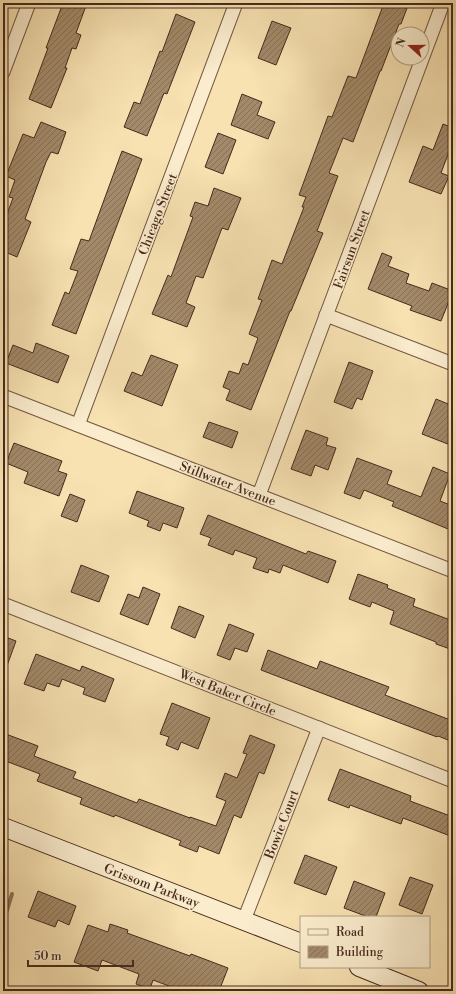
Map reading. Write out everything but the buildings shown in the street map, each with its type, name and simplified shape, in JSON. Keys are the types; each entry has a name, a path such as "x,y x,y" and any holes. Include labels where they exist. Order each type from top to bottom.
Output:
{"main road":[{"name":"Grissom Parkway","path":"3,827 300,943"},
{"path":"361,968 391,986 419,991"}],"street":[{"path":"3,72 29,3"},
{"name":"Chicago Street","path":"78,425 236,3"},
{"name":"Fairsun Street","path":"259,495 443,3"},
{"path":"326,315 453,364"},
{"name":"Stillwater Avenue","path":"3,396 453,571"},
{"name":"West Baker Circle","path":"3,604 453,781"},
{"name":"Bowie Court","path":"244,920 319,728"}],"waterway":[{"path":"3,923 12,894"}]}
